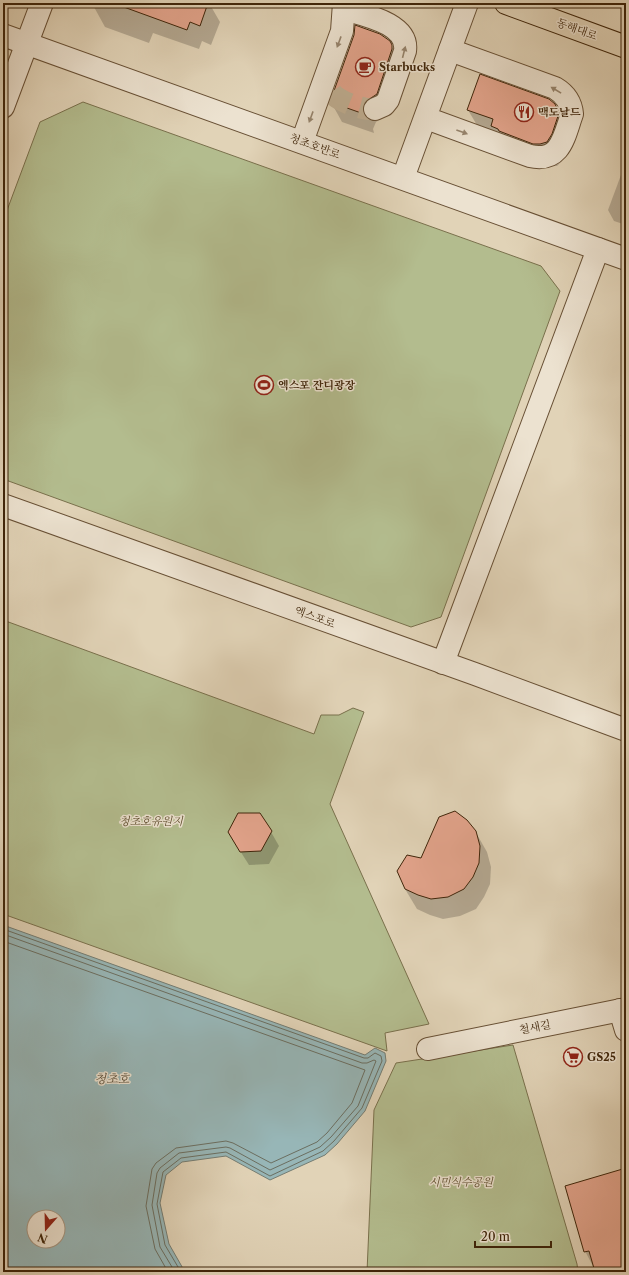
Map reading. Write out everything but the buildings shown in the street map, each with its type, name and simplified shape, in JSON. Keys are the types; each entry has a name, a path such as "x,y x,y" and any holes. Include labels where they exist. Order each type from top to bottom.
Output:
{"main road":[{"name":"동해대로","path":"506,3 626,46"}],"street":[{"path":"3,107 42,3"},
{"path":"403,178 467,3"},
{"path":"302,142 329,83 342,31 344,6 384,22 393,27 404,39 406,46 405,51 388,100 384,105 375,109"},
{"name":"청초호반로","path":"3,35 626,259"},
{"path":"426,118 530,156 542,158 552,155 559,148 572,114 572,107 567,99 555,88 450,50"},
{"path":"443,663 598,249"},
{"name":"엑스포로","path":"3,505 626,730"},
{"name":"철새길","path":"428,1049 623,1009 626,1030"}],"green space":[{"name":"엑스포 잔디광장","path":"83,102 541,266 560,291 441,617 411,627 3,479 3,221 40,122"},
{"name":"청초호유원지","path":"3,620 314,734 321,715 339,715 353,708 364,712 330,804 429,1024 385,1033 387,1051 3,914"},
{"name":"시민식수공원","path":"513,1045 577,1264 578,1272 367,1272 374,1110 396,1063"}],"water":[{"name":"청초호","path":"3,925 365,1055 375,1048 385,1053 386,1061 365,1111 337,1144 325,1155 270,1180 226,1156 182,1162 166,1175 160,1203 169,1244 185,1272 3,1272"}],"tunnel":[{"path":"331,92 339,99 351,105 375,109"}],"place":[{"name":"Starbucks","path":"365,67"},
{"name":"맥도날드","path":"524,112"},
{"name":"엑스포 잔디광장","path":"264,385"},
{"name":"GS25","path":"573,1057"}]}
